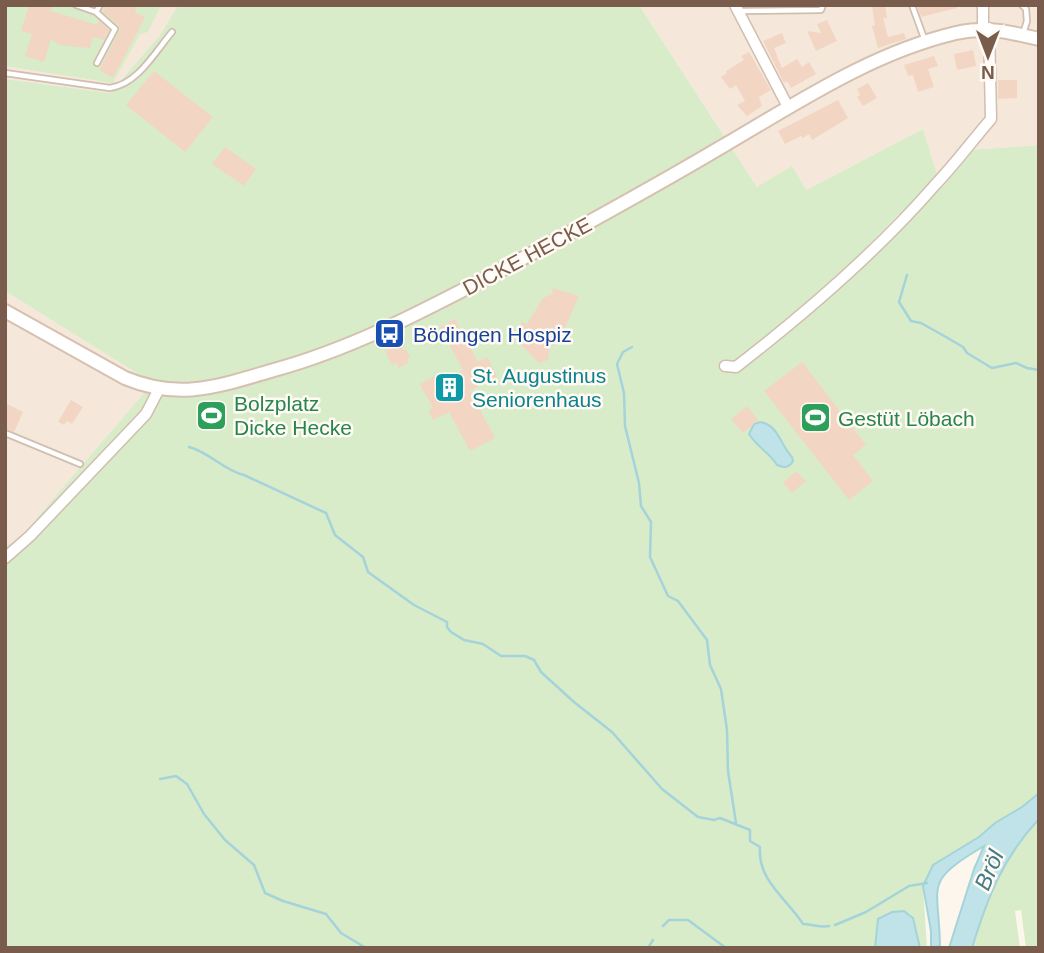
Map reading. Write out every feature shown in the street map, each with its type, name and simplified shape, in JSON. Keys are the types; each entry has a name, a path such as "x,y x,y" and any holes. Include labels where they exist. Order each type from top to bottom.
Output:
{"street":[{"path":"725,366 736,367 789,326 872,251 935,186 991,119 983,5"},
{"path":"736,8 788,107"},
{"name":"DICKE HECKE","path":"5,312 125,378 159,389 192,390 220,385 313,359 366,337 477,282 631,200 788,107 869,64 956,33 986,29 1039,39"},
{"path":"5,558 30,536 146,414 159,389"}],"lane":[{"path":"76,5 96,12 116,29 96,63"},
{"path":"96,12 100,5"},
{"path":"736,8 821,10 823,5"},
{"path":"912,5 926,42"},
{"path":"1022,5 1026,9 1027,21 1023,35"},
{"path":"5,74 110,88 121,86 132,80 172,32"},
{"path":"5,433 80,464"}],"shaded area":[{"path":"5,5 178,5 160,35 110,93 5,79"},
{"path":"639,5 1039,5 1039,145 969,150 940,185 923,129 806,190 757,187"},
{"path":"5,291 154,383 23,534 5,547"}],"green space":[{"path":"5,5 161,5 148,32 140,34 113,83 5,66"},
{"path":"178,5 639,5 757,187 792,166 806,190 923,129 940,184 969,150 1039,145 1039,793 979,837 933,865 923,886 927,948 920,948 913,917 904,911 877,921 875,948 5,948 5,547 23,534 153,383 5,291 5,79 110,93 160,35","holes":["899,214 911,219 836,291 834,281"]},
{"path":"1039,819 1039,948 1026,948 1021,910 1015,911 1020,948 972,948 984,912 1006,863"}],"water":[{"path":"760,422 775,431 792,457 790,465 777,465 749,434 754,424"},
{"name":"Bröl","path":"1039,793 1039,819 1015,848 998,879 972,948 949,948 984,846 951,868 938,886 940,946 931,948 931,931 923,886 933,865 979,837"},
{"path":"904,911 913,918 920,948 875,948 878,919 892,912"}],"building":[{"path":"29,5 52,5 51,11 97,25 99,21 109,30 104,40 93,37 90,48 60,45 51,39 44,62 25,56 32,34 21,31"},
{"path":"106,5 137,5 135,12 145,17 113,78 99,70 120,30 103,12"},
{"path":"885,5 887,18 883,18 888,37 904,33 906,39 878,48 872,26 875,25 872,7"},
{"path":"917,5 957,5 957,8 921,17"},
{"path":"827,20 837,41 816,51 807,31 821,33 817,24"},
{"path":"782,33 786,43 774,48 782,68 797,59 802,67 809,62 816,74 791,88 787,81 784,83 763,41"},
{"path":"973,50 976,66 957,70 954,54"},
{"path":"749,52 771,90 759,97 762,106 747,116 737,105 745,101 736,85 730,89 721,77 744,60 741,56"},
{"path":"934,56 938,66 928,69 934,87 918,92 913,75 908,76 904,65"},
{"path":"154,71 213,117 185,152 126,105"},
{"path":"998,80 1017,80 1017,98 998,99"},
{"path":"868,83 877,98 863,106 857,97 860,95 857,89"},
{"path":"838,100 848,118 812,140 809,134 785,144 778,131"},
{"path":"225,147 256,169 244,186 212,164"},
{"path":"553,288 579,296 564,330 549,349 548,360 539,363 519,343 521,339 517,336 522,322 527,324 543,298 552,294"},
{"name":"St. Augustinus Seniorenhaus","path":"455,319 478,362 487,357 497,376 494,378 496,383 489,386 486,382 470,391 495,438 470,451 449,412 433,420 428,411 433,408 420,384 439,374 443,381 463,370 440,327"},
{"path":"400,344 410,357 407,359 409,362 399,368 396,363 392,365 385,351"},
{"name":"Gestüt Löbach","path":"802,362 866,445 853,455 873,481 849,500 764,391"},
{"path":"71,400 83,407 72,424 67,421 64,425 58,422"},
{"path":"5,403 23,412 14,432 5,428"},
{"path":"747,406 758,420 743,433 731,419"},
{"path":"796,471 806,481 792,493 783,483"}],"waterway":[{"path":"907,275 899,302 911,321 921,323 946,337 992,368 1016,363 1039,370"},
{"path":"632,347 623,352 617,364 624,393 625,426 639,483 641,506 651,522 650,557 668,596 678,601 707,640 710,665 721,689 727,730 728,771 736,823"},
{"path":"189,447 230,470 326,513 335,535 363,557 368,572 414,605 447,622 451,632 464,640 483,644 501,656 525,656 534,660 541,672 612,732 662,789 698,817 714,820 720,818 750,830 750,841 760,847 760,859 768,879 803,924 829,926"},
{"path":"160,779 176,776 187,784 204,814 225,840 254,865 265,893 326,914 341,933 366,948"},
{"path":"835,925 866,912 909,886 927,883"},
{"path":"663,926 669,920 688,920 726,948"},
{"path":"648,948 653,940"}],"place":[{"name":"Bödingen Hospiz","path":"390,334"},
{"name":"St. Augustinus Seniorenhaus","path":"449,387"},
{"name":"Bolzplatz Dicke Hecke","path":"211,415"},
{"name":"Gestüt Löbach","path":"815,418"}]}
